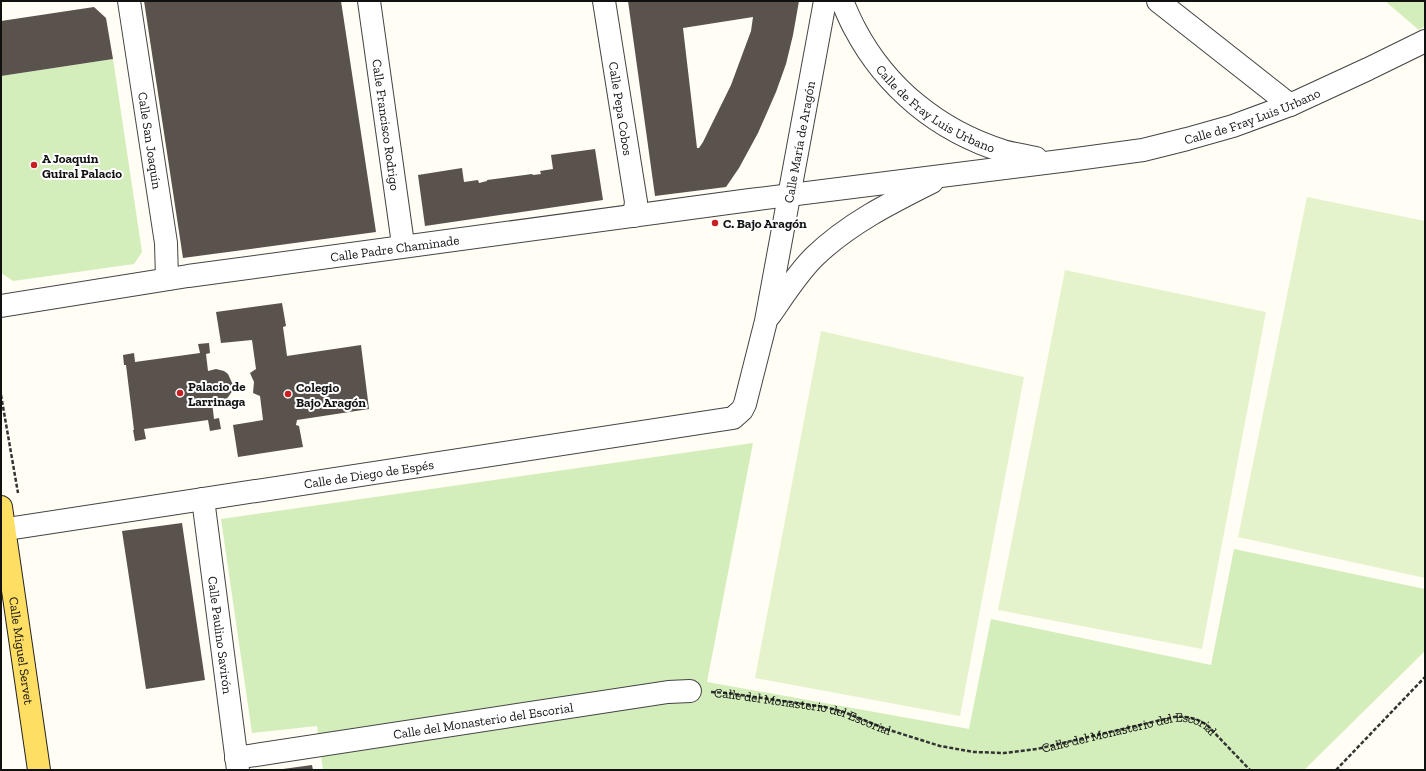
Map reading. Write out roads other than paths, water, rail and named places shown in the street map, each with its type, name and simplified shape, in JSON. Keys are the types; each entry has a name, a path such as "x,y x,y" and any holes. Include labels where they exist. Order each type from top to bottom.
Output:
{"main road":[{"name":"Calle Miguel Servet","path":"1,506 3,529 39,770"}],"street":[{"name":"Calle San Joaquín","path":"129,1 166,243 167,279"},
{"name":"Calle Francisco Rodrigo","path":"369,1 402,237 400,248"},
{"name":"Calle Pepa Cobos","path":"604,1 636,202 634,216"},
{"name":"Calle María de Aragón","path":"733,418 742,410 745,404 766,321 790,194 793,167 825,1"},
{"name":"Calle de Fray Luis Urbano","path":"842,1 854,28 872,57 892,83 922,109 944,125 974,140 998,149 1036,158 1069,160"},
{"path":"1158,1 1290,105"},
{"name":"Calle de Fray Luis Urbano","path":"790,194 1143,150 1233,126 1290,105 1368,70 1425,41"},
{"path":"766,321 792,284 814,257 835,239 860,220 946,174"},
{"name":"Calle Padre Chaminade","path":"1,306 167,279 790,194"},
{"name":"Calle de Diego de Espés","path":"3,529 733,418"},
{"name":"Calle Paulino Savirón","path":"203,499 237,764"},
{"name":"Calle del Monasterio del Escorial","path":"237,764 668,692 690,691"}],"place":[{"name":"A Joaquin Guiral Palacio","path":"34,165"},
{"name":"C. Bajo Aragón","path":"715,223"},
{"name":"Palacio de Larrinaga","path":"180,393"},
{"name":"Colegio Bajo Aragón","path":"288,394"}]}
